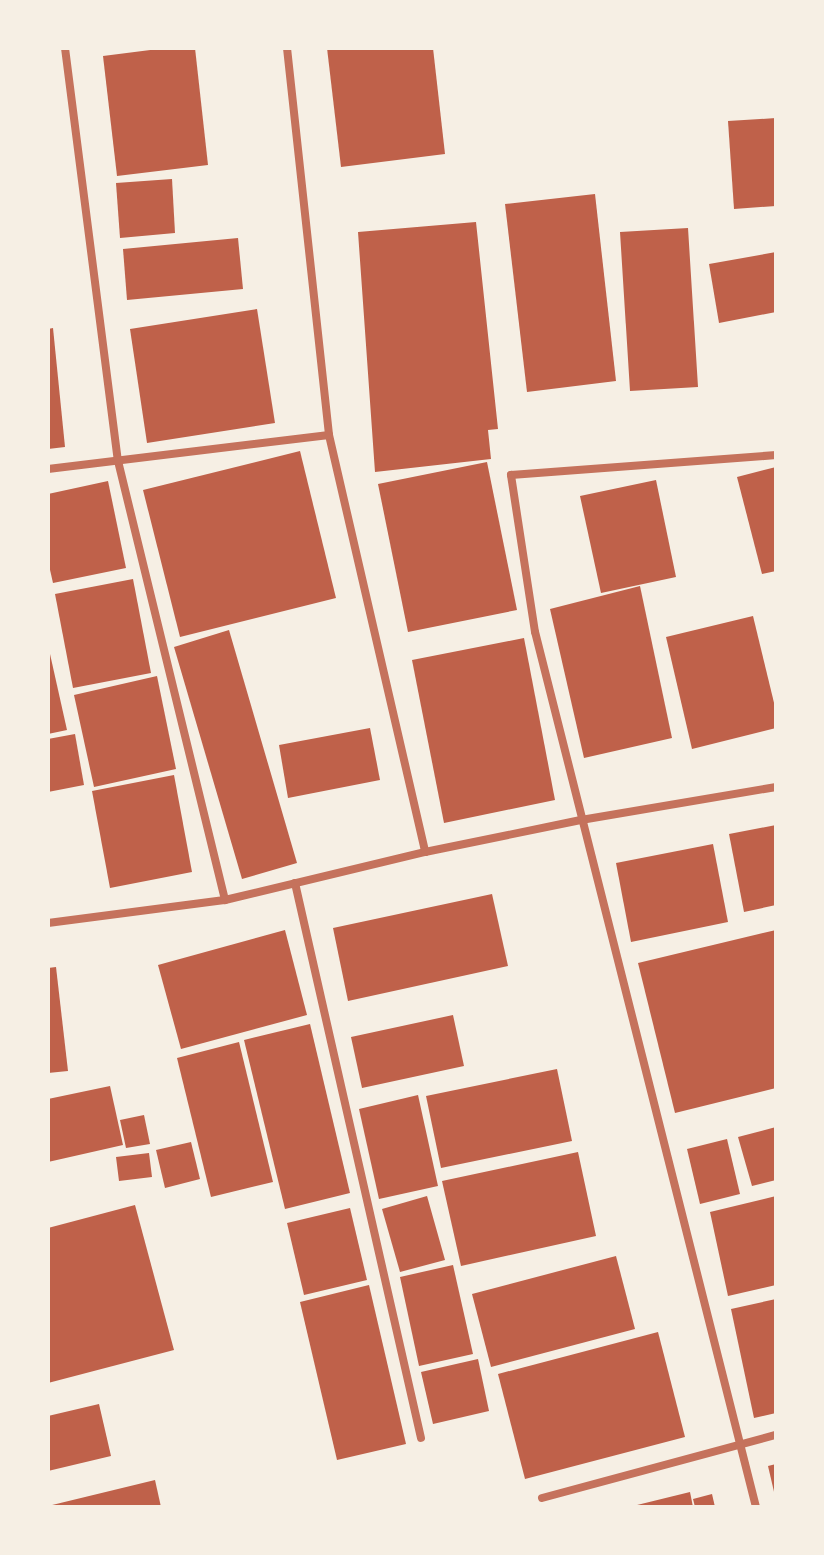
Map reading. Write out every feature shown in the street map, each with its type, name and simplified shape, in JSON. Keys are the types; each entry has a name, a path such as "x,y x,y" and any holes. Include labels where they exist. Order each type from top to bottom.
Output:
{"street":[{"path":"65,48 118,461 225,900"},
{"path":"287,48 329,435 425,852"},
{"path":"48,469 329,435"},
{"path":"756,1507 535,632 511,475 776,455"},
{"path":"48,923 225,900 425,852 581,820 776,787"},
{"path":"295,883 421,1438"},
{"path":"542,1498 776,1435"}],"building":[{"path":"166,48 195,48 208,165 117,176 103,56"},
{"path":"327,48 433,48 445,154 341,167"},
{"path":"776,118 776,206 734,209 728,121"},
{"path":"172,179 175,233 120,238 116,183"},
{"path":"595,194 616,381 527,392 505,204"},
{"path":"476,222 498,429 488,430 491,459 375,472 358,232"},
{"path":"688,228 698,387 630,391 620,232"},
{"path":"238,238 243,289 127,300 123,249"},
{"path":"776,252 776,312 719,323 709,264"},
{"path":"257,309 275,423 147,443 130,329"},
{"path":"53,328 65,447 48,449 48,329"},
{"path":"300,451 336,598 180,637 143,490"},
{"path":"487,462 517,610 408,632 378,484"},
{"path":"776,467 776,571 762,574 737,477"},
{"path":"656,480 676,577 601,593 580,496"},
{"path":"108,481 126,568 53,583 48,561 48,494"},
{"path":"133,579 151,673 73,688 55,594"},
{"path":"640,586 672,738 584,758 550,609"},
{"path":"753,616 776,711 776,728 692,749 666,637"},
{"path":"229,630 297,863 242,879 174,647"},
{"path":"524,638 555,800 444,823 412,660"},
{"path":"48,645 67,730 48,734"},
{"path":"157,676 176,769 94,787 74,695"},
{"path":"370,728 380,780 288,798 279,745"},
{"path":"75,734 84,785 48,792 48,739"},
{"path":"174,775 192,872 110,888 92,791"},
{"path":"776,825 776,905 744,912 729,834"},
{"path":"713,844 728,922 631,942 616,863"},
{"path":"492,894 508,966 348,1001 333,928"},
{"path":"285,930 307,1015 181,1049 158,965"},
{"path":"776,930 776,1088 675,1113 638,963"},
{"path":"56,967 68,1071 48,1073 48,968"},
{"path":"453,1015 464,1066 362,1088 351,1037"},
{"path":"310,1024 350,1193 285,1209 244,1040"},
{"path":"239,1042 273,1182 211,1197 177,1058"},
{"path":"557,1069 572,1141 441,1168 426,1096"},
{"path":"110,1086 123,1145 48,1162 48,1099"},
{"path":"418,1095 438,1186 379,1199 359,1109"},
{"path":"144,1115 150,1144 126,1148 120,1120"},
{"path":"776,1127 776,1180 752,1186 738,1137"},
{"path":"727,1139 740,1194 700,1204 687,1149"},
{"path":"191,1142 200,1179 165,1188 156,1150"},
{"path":"578,1152 596,1236 461,1266 442,1181"},
{"path":"149,1153 152,1177 119,1181 116,1157"},
{"path":"427,1196 445,1260 400,1272 382,1209"},
{"path":"776,1196 776,1285 728,1296 710,1212"},
{"path":"135,1205 174,1350 48,1383 48,1228"},
{"path":"350,1208 367,1280 304,1295 287,1223"},
{"path":"616,1256 635,1329 491,1367 472,1294"},
{"path":"453,1265 473,1354 419,1366 400,1277"},
{"path":"369,1285 406,1444 337,1460 300,1302"},
{"path":"776,1299 776,1413 754,1418 731,1309"},
{"path":"658,1332 685,1437 525,1479 498,1374"},
{"path":"478,1359 489,1411 433,1424 421,1372"},
{"path":"99,1404 111,1456 48,1471 48,1416"},
{"path":"776,1464 776,1496 775,1496 768,1466"},
{"path":"155,1480 161,1507 48,1507 48,1506"},
{"path":"690,1492 693,1507 633,1506"},
{"path":"712,1494 715,1507 695,1507 693,1499"}]}
